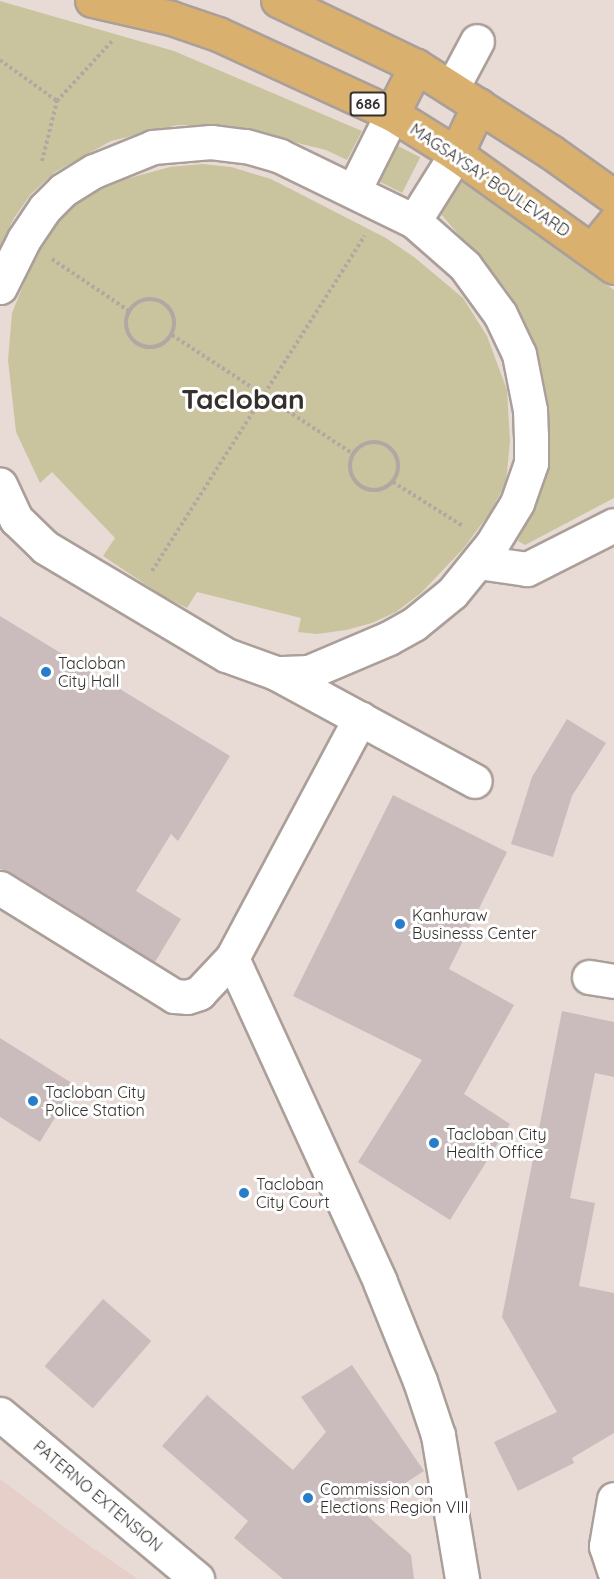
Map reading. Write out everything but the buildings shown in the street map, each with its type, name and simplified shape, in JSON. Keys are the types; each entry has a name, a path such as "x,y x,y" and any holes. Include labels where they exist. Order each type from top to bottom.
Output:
{"main road":[{"name":"MAGSAYSAY BOULEVARD","path":"92,0 171,18 218,34 392,114 456,154 603,258"},
{"path":"278,0 416,66 551,152 614,197"},
{"path":"392,114 416,66"},
{"path":"456,154 479,105"},
{"path":"603,258 614,223"}],"street":[{"path":"452,88 477,41"},
{"path":"354,190 392,114"},
{"path":"0,287 24,239 45,208 63,190 94,171 153,147 211,142 246,146 280,156 414,221 465,266 500,314 519,354 530,410 531,462 517,503 485,553 452,593 433,610 389,638 309,672 276,673"},
{"path":"414,221 456,154"},
{"path":"0,484 16,519 45,547"},
{"path":"0,520 226,655 276,673 475,781"},
{"path":"485,553 527,569 614,525"},
{"path":"0,888 174,996 187,997 199,993 232,958 360,718"},
{"path":"232,958 380,1282 420,1381 438,1436 462,1579"},
{"name":"PATERNO EXTENSION","path":"0,1414 197,1579"},
{"path":"614,1499 606,1546 614,1571"}],"path":[{"path":"0,60 57,100 114,39"},
{"path":"134,600 384,206"},
{"path":"24,239 129,311"},
{"path":"149,299 164,303 174,315 175,323 171,335 156,347 140,345 128,334 126,318 129,311 134,305 149,299"},
{"path":"171,335 353,454"},
{"path":"373,442 388,446 398,458 397,475 393,482 380,490 364,488 357,484 350,469 353,454 365,444 373,442"},
{"path":"393,482 485,553"}],"shaded area":[{"path":"0,1 174,51 362,131 347,160 326,150 233,127 178,125 111,141 55,172 31,194 14,218 0,246"},
{"path":"398,146 420,157 402,193 380,182"},
{"path":"202,164 231,167 271,179 386,238 414,257 463,298 487,336 507,390 510,441 506,483 489,514 463,549 421,593 396,612 372,623 317,634 298,632 301,618 197,592 187,608 163,596 103,556 115,538 52,472 40,483 16,432 8,360 12,313 35,256 64,213 86,196 111,183 170,167"},
{"path":"460,179 614,290 614,498 525,545 518,541 540,494 548,451 548,425 541,371 533,341 507,290 439,212"},
{"path":"0,1479 87,1544 138,1579 0,1579"}],"place":[{"name":"Tacloban City Hall","path":"46,672"},
{"name":"Kanhuraw Businesss Center","path":"400,924"},
{"name":"Tacloban City Police Station","path":"33,1101"},
{"name":"Tacloban City Health Office","path":"434,1143"},
{"name":"Tacloban City Court","path":"244,1193"},
{"name":"Commission on Elections Region VIII","path":"308,1498"}],"district":[{"name":"Tacloban","path":"243,399"}]}
